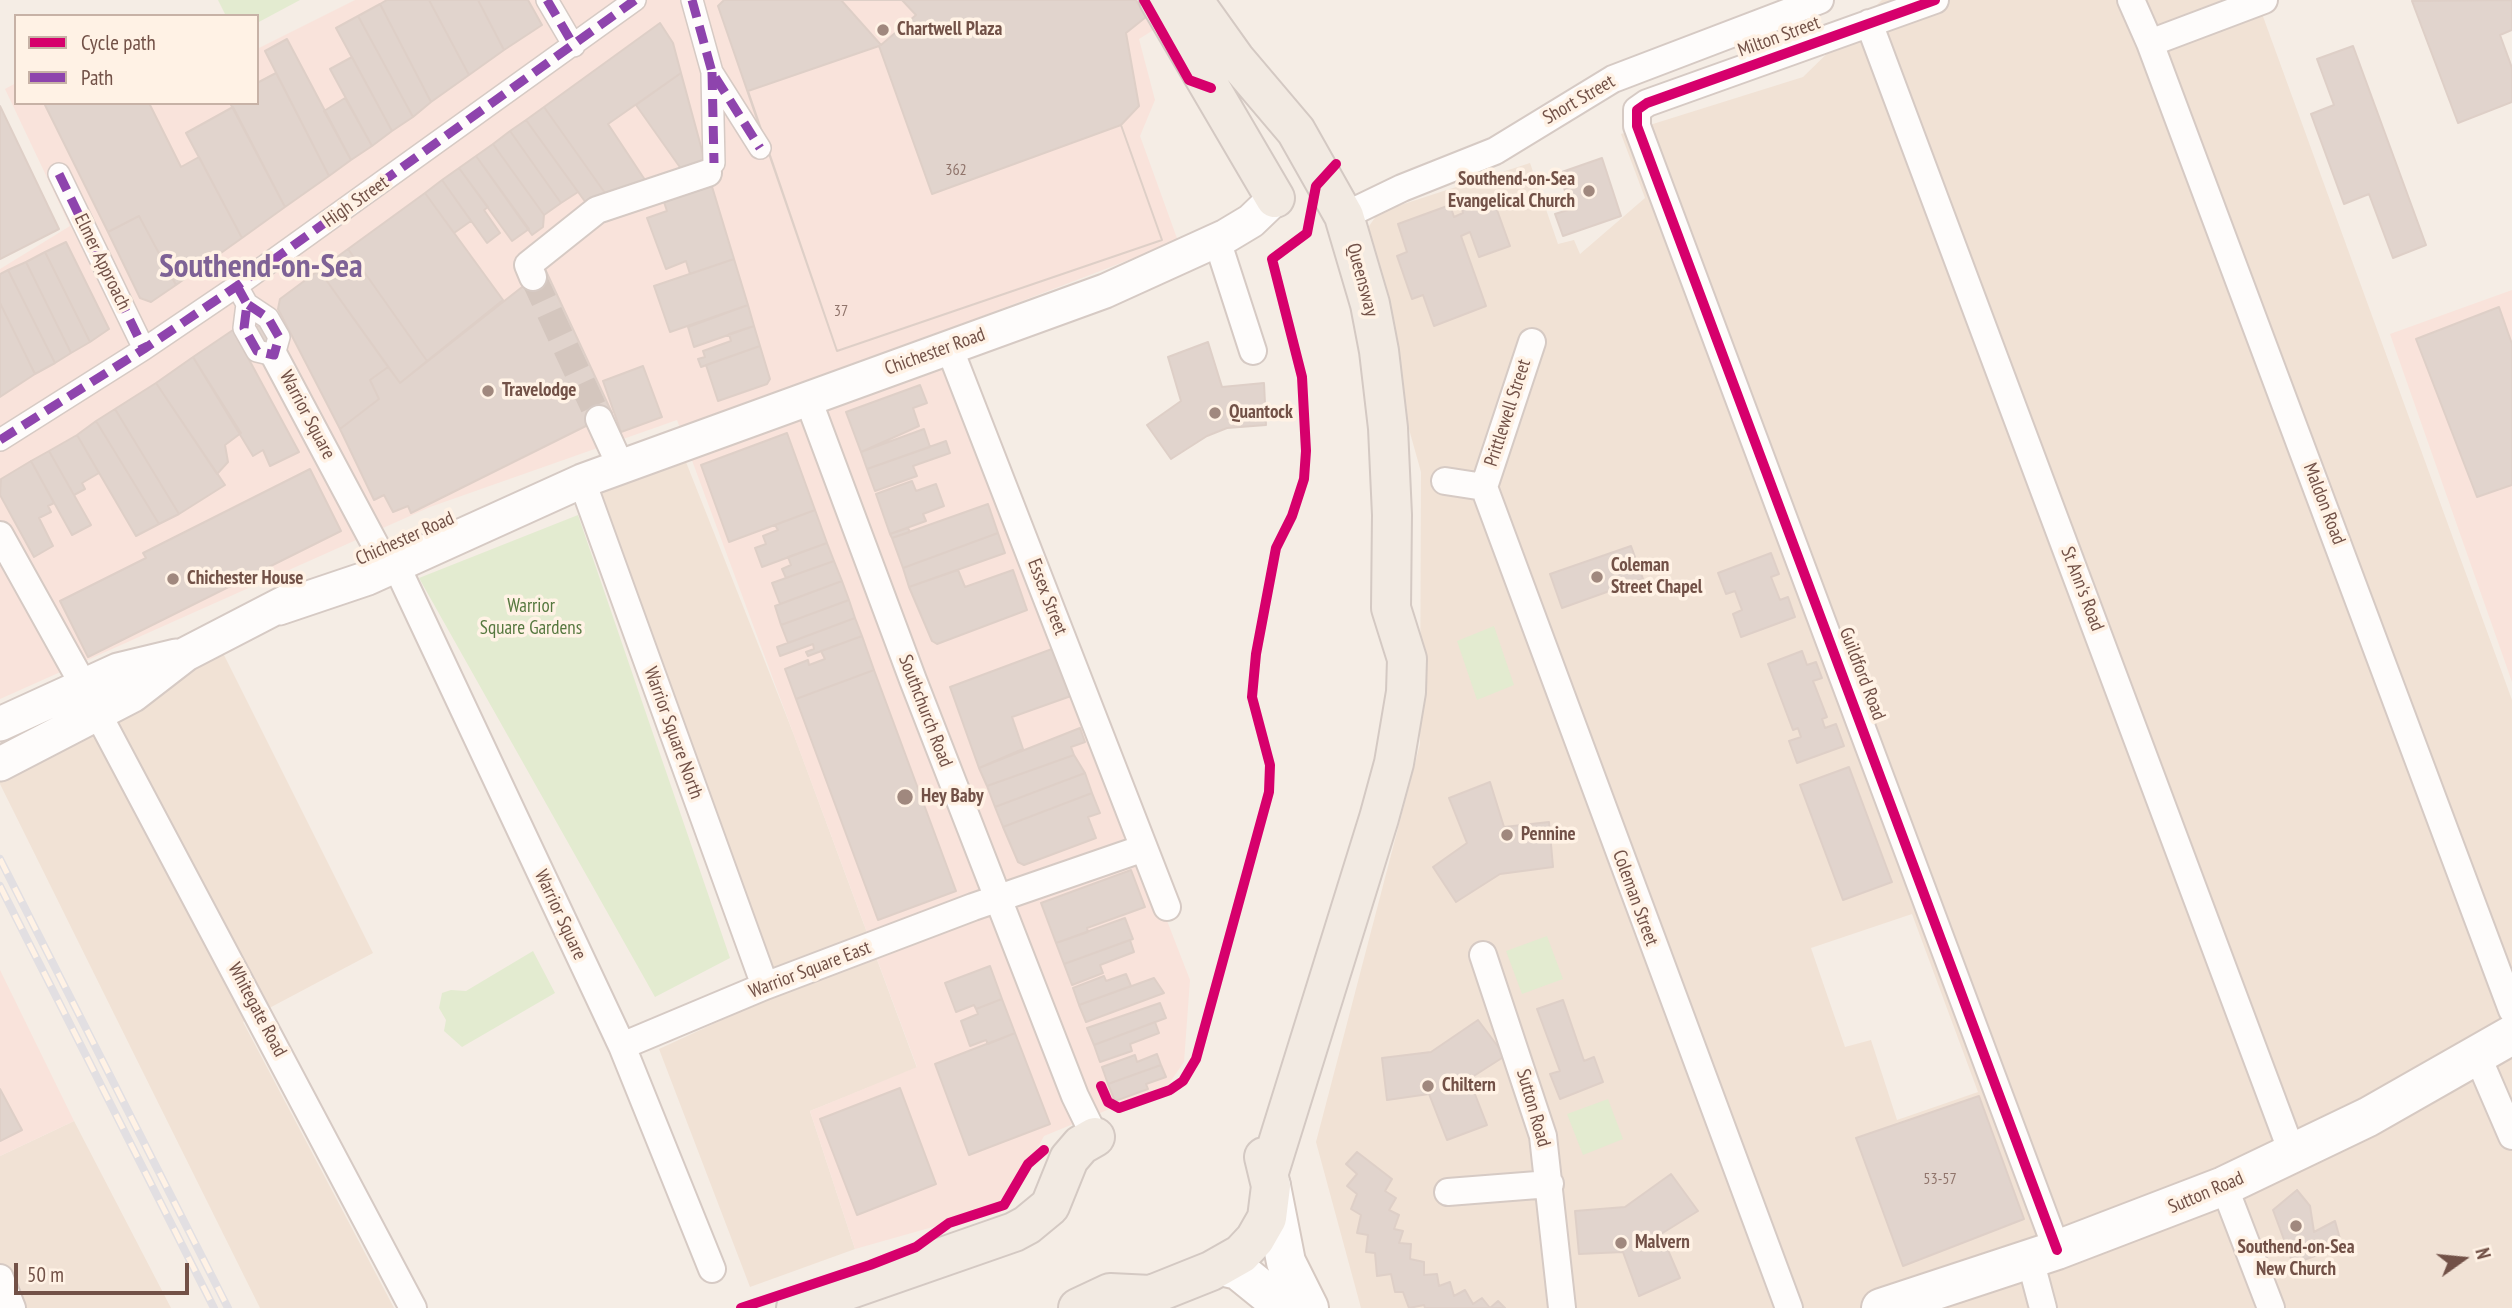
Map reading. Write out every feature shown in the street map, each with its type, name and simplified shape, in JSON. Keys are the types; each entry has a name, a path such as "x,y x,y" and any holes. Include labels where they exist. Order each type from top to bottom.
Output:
{"main road":[{"path":"1159,0 1275,198"},
{"name":"Queensway","path":"1193,0 1235,59 1296,131 1344,216 1370,304 1386,398 1392,515 1391,608 1407,659 1406,692 1394,763 1268,1172"},
{"name":"Sutton Road","path":"1881,1308 2043,1255 2224,1186 2293,1155 2512,1035"},
{"path":"796,1308 1014,1232 1049,1206 1069,1159 1081,1145 1095,1137"},
{"path":"1110,1301 1151,1295 1221,1266 1241,1254 1255,1239 1267,1218 1268,1172"},
{"path":"1268,1172 1286,1262 1309,1308"},
{"path":"1221,1266 1238,1270 1285,1308"}],"street":[{"path":"547,0 574,46"},
{"name":"High Street","path":"0,440 144,349 242,295 635,0"},
{"path":"533,277 528,265 597,210 711,168 712,72 692,0"},
{"name":"Short Street","path":"1344,216 1402,188 1495,151 1613,79 1821,0"},
{"name":"Milton Street","path":"1637,110 1647,103 1935,0"},
{"name":"Maldon Road","path":"2131,0 2150,43 2512,1010"},
{"path":"2150,43 2264,0"},
{"name":"St Ann's Road","path":"1869,23 2293,1155"},
{"path":"712,72 760,148"},
{"name":"Guildford Road","path":"1637,110 1637,126 2043,1255 2043,1308"},
{"name":"Elmer Approach","path":"59,174 144,349"},
{"name":"Chichester Road","path":"0,724 91,700 133,695 186,654 279,608 357,559 387,557 471,510 582,481 1105,291 1217,240 1251,221 1275,198"},
{"path":"1217,240 1253,351"},
{"name":"Warrior Square","path":"242,295 244,328 257,351 274,355 387,557 622,1046 712,1269"},
{"name":"Prittlewell Street","path":"1445,481 1484,487 1532,342"},
{"name":"Essex Street","path":"949,346 1167,906"},
{"name":"Southchurch Road","path":"808,399 913,680 1075,1096 1095,1137"},
{"path":"600,419 621,467"},
{"name":"Warrior Square North","path":"582,481 765,986"},
{"name":"Coleman Street","path":"1484,487 1789,1308"},
{"name":"Whitegate Road","path":"0,535 91,700 412,1308"},
{"name":"Chichester Road","path":"0,764 91,700"},
{"path":"999,899 1144,848"},
{"name":"Warrior Square East","path":"622,1046 765,986 999,899"},
{"name":"Sutton Road","path":"1483,955 1544,1136 1562,1308"},
{"path":"2477,1055 2512,1136"},
{"path":"1448,1192 1550,1184"},
{"path":"2224,1186 2272,1308"},
{"path":"0,1278 12,1308"}],"shaded area":[{"path":"355,0 1137,0 1155,29 1139,39 1155,100 1140,136 1178,241 939,333 1190,980 1184,1062 1168,1085 1044,1136 1007,1206 855,1249 810,1111 917,1067 677,420 430,507 0,699 0,269 70,226 5,89 14,84 14,105 259,105 259,48"},
{"path":"1882,0 2257,0 2512,700 2512,1308 1361,1308 1316,1142 1420,744 1421,472 1357,243 1379,212 1530,163 1558,244 1574,240 1580,254 1645,198 1621,134 1803,77","holes":["1631,546 1643,580 1562,607 1551,574","1912,914 1978,1092 1897,1120 1871,1040 1845,1047 1811,948","1978,1096 2024,1219 1903,1266 1856,1138","2297,1190 2310,1206 2314,1232 2335,1221 2342,1246 2294,1264 2273,1210"]},
{"path":"2512,290 2512,682 2390,334"},
{"path":"684,457 794,735 917,1068 810,1111 855,1249 750,1287 659,1049 774,996 596,492"},
{"path":"222,651 373,953 243,1022 394,1308 260,1308 0,784 0,761"},
{"path":"0,970 74,1121 0,1156"},
{"path":"74,1121 171,1308 0,1308 0,1156"}],"green space":[{"path":"218,0 300,0 259,22 259,14 225,14"},
{"name":"Warrior Square Gardens","path":"578,515 730,958 655,997 419,578"},
{"path":"1494,626 1514,685 1477,700 1457,641"},
{"path":"1547,936 1563,979 1522,994 1506,951"},
{"path":"533,951 555,993 462,1047 444,1031 446,1020 439,1008 442,993 451,990 466,991"},
{"path":"1608,1099 1623,1139 1583,1155 1567,1114"}],"building":[{"path":"387,0 429,0 469,75 431,102 380,4"},
{"path":"429,0 478,0 504,50 469,75"},
{"path":"478,0 528,0 542,25 504,50"},
{"path":"724,0 1136,0 1146,17 1126,33 1139,106 1121,125 1162,240 837,351 718,6"},
{"name":"Chartwell Plaza","path":"841,0 902,0 916,15 881,45"},
{"path":"2512,0 2512,30 2500,35 2512,68 2512,102 2458,123 2412,1"},
{"path":"380,4 431,102 413,117 358,16"},
{"path":"358,16 413,117 392,131 336,28"},
{"path":"660,23 673,43 681,73 608,124 649,186 610,200 544,107"},
{"path":"287,39 351,160 329,176 265,51"},
{"path":"879,46 932,194 1121,125 1162,240 837,351 748,91"},
{"path":"2353,46 2426,245 2393,258 2369,194 2344,204 2311,114 2334,105 2317,59"},
{"path":"352,57 392,131 372,146 330,69"},
{"path":"276,73 329,176 285,207 231,105 259,105 259,82"},
{"path":"681,73 706,165 684,173 636,105"},
{"path":"345,98 372,146 351,160 324,111"},
{"path":"45,105 150,105 181,167 199,157 242,238 176,285 139,216 108,232"},
{"path":"0,106 59,229 0,259"},
{"path":"233,107 285,207 242,238 186,133"},
{"path":"544,107 610,200 589,207 526,120"},
{"path":"526,120 578,192 561,203 510,131"},
{"path":"510,131 561,203 544,215 493,144"},
{"path":"493,144 544,215 543,227 532,235 476,156"},
{"path":"476,156 529,229 512,241 459,168"},
{"name":"Southend-on-Sea Evangelical Church","path":"1602,158 1621,216 1563,236 1555,214 1571,209 1559,173"},
{"path":"459,168 488,207 484,210 500,233 487,243 442,180"},
{"path":"442,180 471,221 454,233 425,193"},
{"path":"710,180 734,259 690,274 686,261 666,269 647,218 667,211 662,196"},
{"path":"425,193 503,300 427,361 348,249"},
{"path":"1493,199 1510,246 1479,257 1470,232 1461,236 1486,306 1434,326 1423,295 1412,299 1397,256 1407,252 1398,224 1450,205 1454,217 1463,213 1462,209"},
{"path":"139,216 176,285 151,302 140,298 108,232"},
{"path":"66,242 109,329 90,342 45,252"},
{"path":"348,249 427,361 400,383 319,270"},
{"path":"45,252 90,342 71,353 26,262"},
{"path":"734,259 748,305 670,332 654,286"},
{"path":"26,262 71,353 55,363 8,270"},
{"name":"Travelodge","path":"545,269 612,413 411,513 408,506 393,512 384,495 374,500 340,429 379,399 370,380 388,367 400,383"},
{"path":"8,270 55,363 35,374 0,303 0,274"},
{"path":"319,270 388,367 370,380 379,399 340,429 278,309 280,299"},
{"path":"0,303 35,374 0,397"},
{"path":"748,305 754,326 694,347 688,327"},
{"path":"2499,307 2512,344 2512,485 2477,497 2416,339"},
{"path":"265,322 275,340 262,348 251,330"},
{"path":"754,326 760,346 701,367 698,359 705,357 703,351 731,341 729,334"},
{"path":"233,330 299,452 270,466 263,450 253,456 193,357"},
{"name":"Quantock","path":"1208,342 1222,387 1264,383 1266,425 1227,428 1207,436 1171,459 1147,425 1181,401 1168,357"},
{"path":"760,346 770,379 767,384 718,401 706,365"},
{"path":"193,357 241,433 225,445 228,462 217,474 156,383"},
{"path":"643,366 662,417 621,432 603,381"},
{"path":"156,383 225,485 179,514 115,409"},
{"path":"920,385 927,403 913,408 919,426 861,452 846,412"},
{"path":"115,409 179,514 159,524 96,421"},
{"path":"96,421 159,524 136,536 77,435"},
{"path":"924,429 930,447 867,469 861,452"},
{"path":"787,433 815,510 729,542 701,465"},
{"path":"77,435 99,473 82,483 85,489 74,495 49,451"},
{"path":"946,441 950,453 913,466 917,476 875,491 867,469"},
{"path":"49,451 91,525 72,535 31,461"},
{"path":"31,461 54,503 48,506 51,512 39,518 53,546 34,557 0,495 1,479"},
{"name":"Chichester House","path":"310,469 341,531 88,657 60,601 146,558 143,553"},
{"path":"912,481 916,491 936,484 944,506 923,514 926,521 890,534 876,494"},
{"path":"988,504 998,533 903,568 892,538"},
{"path":"815,510 827,543 762,567 755,548 766,544 763,536 778,530 775,525"},
{"path":"908,528 910,532 892,538 890,534"},
{"path":"998,533 1005,553 909,587 903,568"},
{"path":"827,543 834,561 786,578 782,569 791,565 788,557"},
{"name":"Coleman Street Chapel","path":"1631,546 1643,579 1562,608 1550,574"},
{"path":"1771,553 1779,574 1771,577 1780,600 1788,597 1795,617 1741,637 1733,614 1742,610 1735,591 1726,594 1718,573"},
{"path":"834,561 842,581 780,604 772,583"},
{"path":"958,570 965,587 1013,570 1027,610 937,644 932,641 909,587"},
{"path":"842,581 849,600 781,625 775,606"},
{"path":"849,600 855,618 788,643 781,625"},
{"path":"855,618 862,636 808,656 806,652 814,649 813,644 780,656 777,647"},
{"path":"862,636 874,670 796,699 785,669 808,660 809,665 825,659 821,651"},
{"path":"1052,649 1071,696 1012,717 1023,749 979,768 950,687"},
{"path":"1802,651 1807,665 1816,662 1822,678 1813,681 1827,717 1822,719 1825,728 1836,724 1844,746 1797,763 1789,741 1801,737 1798,728 1793,730 1768,664"},
{"path":"874,670 956,891 878,920 796,699"},
{"path":"1080,728 1085,742 1071,747 1074,755 987,786 979,768"},
{"path":"1074,755 1085,773 995,807 987,786"},
{"path":"1849,767 1892,882 1843,900 1800,785"},
{"path":"1085,773 1092,793 1003,827 995,807"},
{"name":"Pennine","path":"1490,782 1504,827 1549,822 1553,867 1500,874 1456,902 1433,867 1467,843 1449,798"},
{"path":"1092,793 1100,813 1088,817 1096,838 1024,865 1018,862 1003,827"},
{"path":"1131,870 1145,907 1087,928 1088,932 1056,943 1041,903"},
{"path":"1125,918 1133,939 1064,964 1056,943"},
{"path":"1130,940 1134,952 1100,965 1103,973 1072,985 1064,964"},
{"path":"990,966 1002,999 976,1009 974,1005 956,1012 945,983"},
{"path":"1126,974 1131,986 1079,1005 1073,988 1104,976 1106,981"},
{"path":"1154,978 1164,993 1086,1022 1079,1005"},
{"path":"1002,999 1015,1033 988,1044 986,1040 970,1046 961,1021 978,1014 976,1009"},
{"path":"1563,1000 1584,1061 1594,1057 1603,1082 1560,1099 1550,1074 1560,1071 1537,1009"},
{"path":"1160,1003 1166,1018 1094,1045 1087,1028"},
{"name":"Chiltern","path":"1478,1020 1505,1056 1469,1079 1487,1125 1447,1140 1429,1094 1387,1100 1382,1058 1431,1052"},
{"path":"1155,1022 1159,1033 1130,1044 1132,1051 1100,1062 1094,1045"},
{"path":"1015,1033 1050,1124 969,1155 935,1064"},
{"path":"1157,1054 1161,1065 1108,1084 1102,1067 1135,1055 1137,1062"},
{"path":"1161,1065 1166,1077 1146,1084 1148,1089 1115,1101 1108,1084"},
{"path":"900,1088 936,1184 857,1215 820,1119"},
{"path":"0,1089 22,1130 0,1141"},
{"path":"1979,1096 2024,1219 1903,1266 1856,1138"},
{"path":"1357,1152 1392,1179 1385,1191 1396,1198 1389,1210 1399,1215 1394,1229 1403,1231 1399,1243 1411,1244 1410,1259 1424,1262 1424,1275 1437,1274 1439,1286 1450,1282 1454,1296 1465,1290 1473,1304 1482,1298 1490,1308 1425,1308 1424,1305 1409,1308 1403,1292 1395,1292 1391,1274 1377,1276 1375,1253 1366,1252 1368,1235 1357,1233 1361,1215 1351,1209 1357,1194 1347,1186 1357,1174 1346,1164"},
{"name":"Malvern","path":"1671,1174 1698,1211 1661,1234 1680,1278 1639,1296 1623,1252 1579,1254 1575,1211 1625,1207"},
{"name":"Southend-on-Sea New Church","path":"2297,1190 2310,1206 2314,1232 2335,1221 2342,1246 2293,1264 2273,1210"},
{"path":"1498,1301 1505,1308 1490,1308"}],"tunnel":[{"path":"533,277 599,419"}],"railway":[{"path":"0,859 228,1308"},
{"path":"0,886 214,1308"}],"marked path":[{"path":"547,0 574,46"},
{"path":"0,440 144,349 237,286 635,0"},
{"path":"692,0 712,72 760,148"},
{"path":"712,72 714,163"},
{"path":"59,174 144,349"},
{"path":"237,286 247,304 244,328 257,351 274,355 279,337 268,318 247,304"}],"cycle path":[{"path":"1144,0 1189,80 1211,88"},
{"path":"1935,0 1647,103 1637,110 1637,126 2057,1250"},
{"path":"1101,1086 1108,1102 1119,1108 1170,1090 1183,1081 1196,1059 1269,792 1270,765 1252,697 1256,654 1276,548 1292,516 1304,479 1306,451 1302,377 1272,259 1307,233 1316,186 1336,164"},
{"path":"741,1308 916,1247 949,1223 1004,1205 1028,1164 1044,1150"}],"place":[{"name":"Chartwell Plaza","path":"883,30"},
{"name":"Southend-on-Sea Evangelical Church","path":"1589,191"},
{"name":"Travelodge","path":"488,391"},
{"name":"Quantock","path":"1215,413"},
{"name":"Coleman Street Chapel","path":"1597,577"},
{"name":"Chichester House","path":"173,579"},
{"name":"Hey Baby","path":"905,797"},
{"name":"Pennine","path":"1507,835"},
{"name":"Chiltern","path":"1428,1086"},
{"name":"Southend-on-Sea New Church","path":"2296,1226"},
{"name":"Malvern","path":"1621,1243"}],"district":[{"name":"Southend-on-Sea","path":"261,268"}]}
